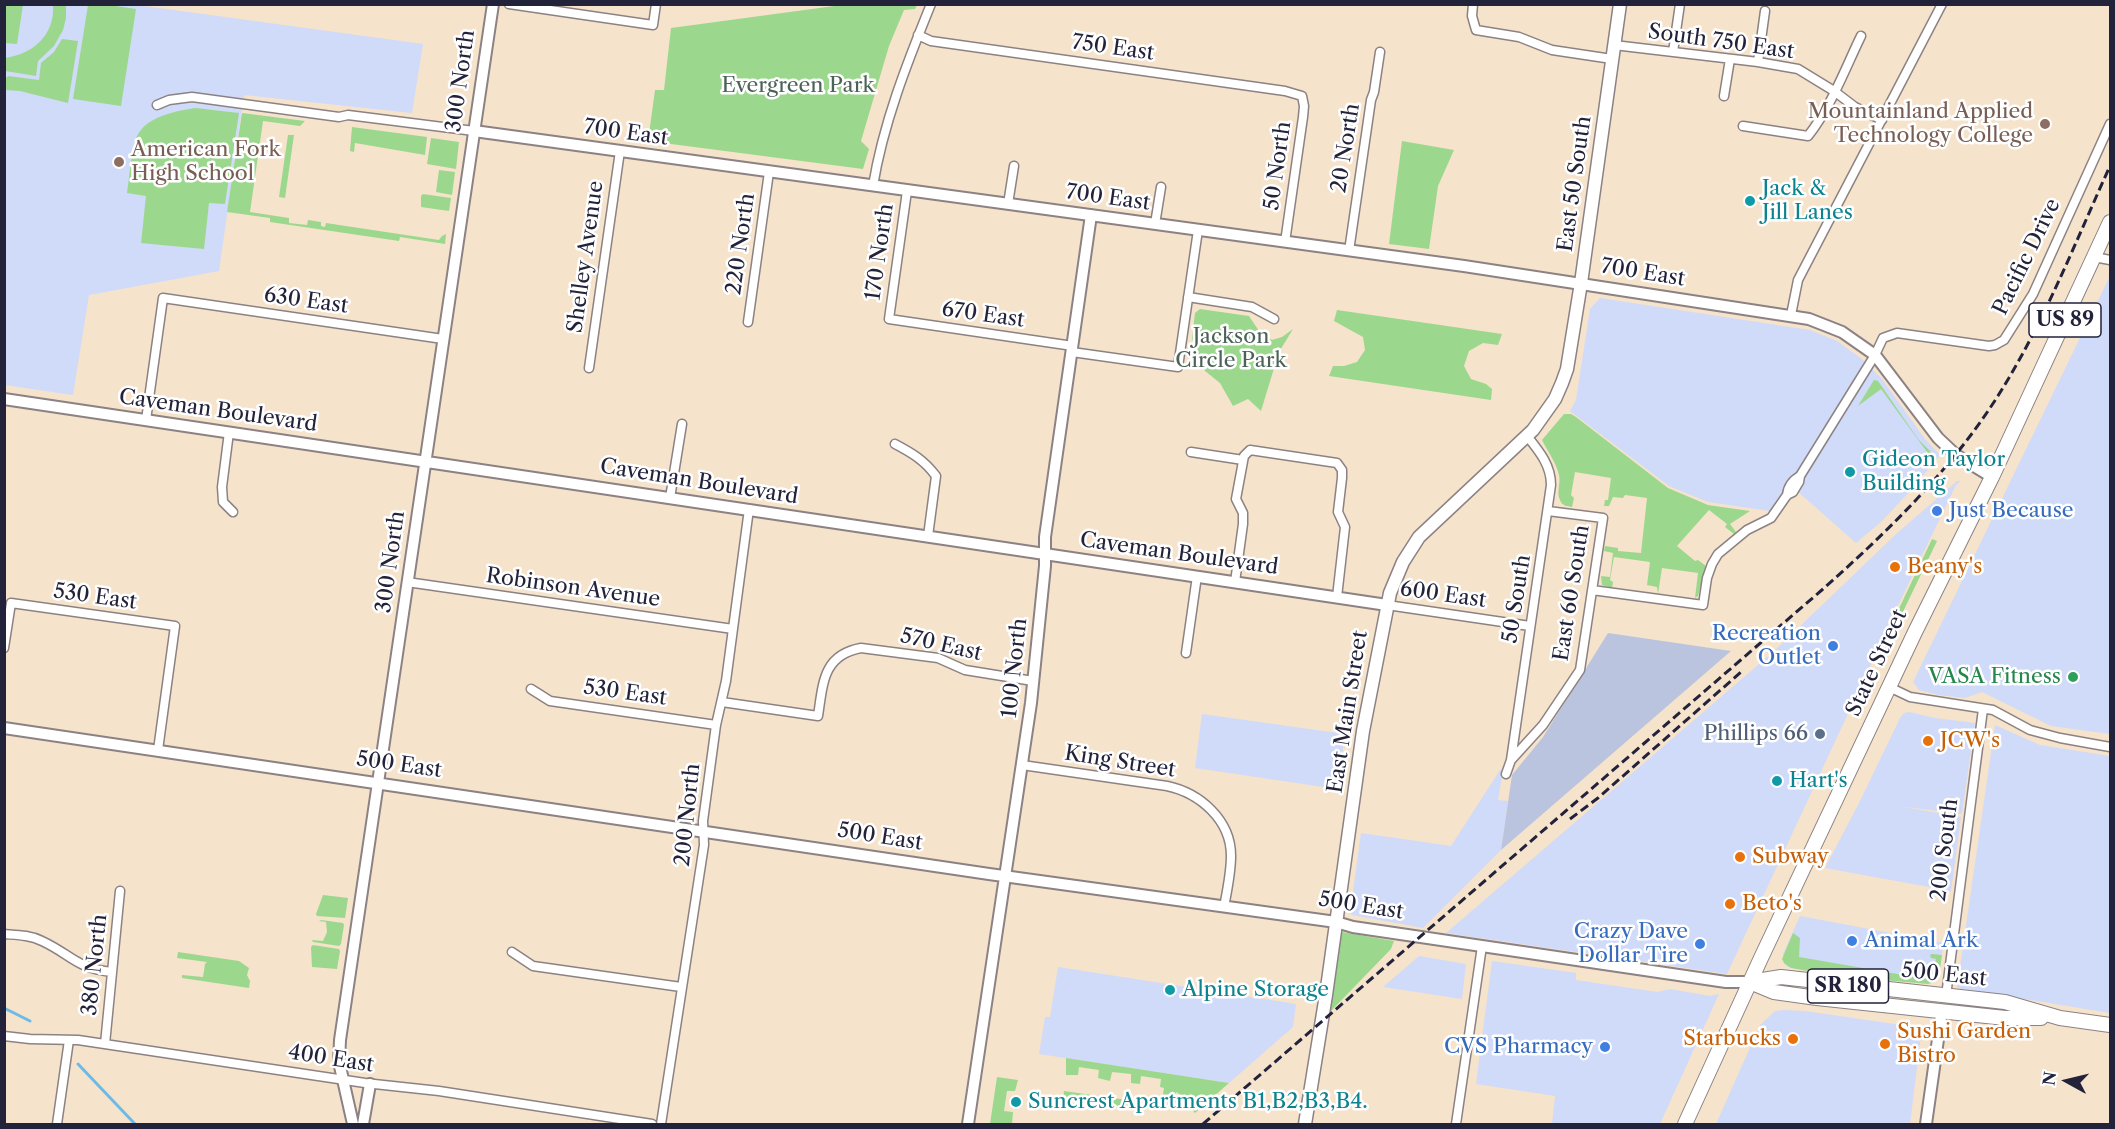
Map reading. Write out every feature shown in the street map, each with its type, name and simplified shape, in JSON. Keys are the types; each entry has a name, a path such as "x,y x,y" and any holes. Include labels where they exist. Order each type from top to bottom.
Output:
{"main road":[{"name":"East 50 South","path":"1567,369 1620,4"},
{"name":"State Street","path":"1685,1125 1750,982 1889,687 1992,477 2110,222"},
{"name":"East Main Street","path":"1305,1125 1364,731 1387,604 1403,562 1419,537 1540,422 1555,399 1567,369"},
{"name":"500 East","path":"1750,982 1778,977 2005,1002 2060,1018"},
{"name":"500 East","path":"1750,982 1774,992 1942,1011 2006,1017 2060,1018 2110,1025"}],"street":[{"name":"300 North","path":"353,1125 345,1080 339,1062 340,1040 493,4"},
{"path":"509,4 653,25 656,4"},
{"path":"873,186 892,114 918,35 931,4"},
{"path":"1473,4 1472,16 1476,30 1519,37 1552,50 1612,59"},
{"path":"1673,52 1680,4"},
{"path":"1791,315 1798,280 1942,4"},
{"path":"1758,62 1765,11"},
{"name":"750 East","path":"918,35 931,41 1286,91 1302,96"},
{"path":"1743,126 1808,136 1815,127 1861,36"},
{"name":"South 750 East","path":"1614,45 1798,69 1855,107 1882,120"},
{"name":"20 North","path":"1349,251 1380,52"},
{"path":"1724,96 1730,59"},
{"name":"50 North","path":"1285,242 1303,117 1302,96"},
{"name":"700 East","path":"157,105 169,100 192,97 339,117 348,115 474,131 1581,283 1791,315 1824,324 1842,332 1875,355 1938,438 1956,455 1992,477"},
{"name":"Pacific Drive","path":"1592,590 1703,605 1707,578 1718,554 1747,530 1771,518 1787,495 1793,492 1800,476 1875,355 1883,338 1897,333 1989,346 2004,340 2033,294 2110,124"},
{"name":"Shelley Avenue","path":"589,368 620,152"},
{"path":"1008,204 1014,166"},
{"name":"220 North","path":"748,322 769,172"},
{"path":"1155,224 1161,187"},
{"name":"170 North","path":"889,319 907,191"},
{"name":"100 North","path":"968,1125 1022,765 1046,554 1045,537 1091,215"},
{"path":"1198,230 1188,297 1252,307 1274,319"},
{"path":"2094,257 2110,260"},
{"name":"670 East","path":"889,319 1178,367 1188,297"},
{"name":"630 East","path":"146,420 163,298 443,339"},
{"name":"Caveman Boulevard","path":"4,399 1387,604"},
{"path":"670,498 682,424"},
{"path":"229,432 222,487 224,502 233,512"},
{"name":"50 South","path":"1506,774 1511,760 1548,511 1551,474 1544,458 1527,436"},
{"path":"895,444 926,463 936,476 928,536"},
{"path":"1234,582 1243,524 1243,513 1236,499 1243,458 1250,450 1337,463 1342,470 1338,512 1345,527 1337,597"},
{"path":"1191,452 1243,458"},
{"name":"200 North","path":"660,1125 704,845 703,821 749,509"},
{"name":"East 60 South","path":"1511,760 1543,725 1580,670 1603,518 1548,511"},
{"path":"1186,653 1197,576"},
{"name":"Robinson Avenue","path":"407,582 733,629"},
{"name":"530 East","path":"4,648 11,603 175,626 158,750"},
{"name":"600 East","path":"1387,604 1530,626"},
{"name":"570 East","path":"722,702 818,716 826,673 832,662 851,650 872,648 938,658 965,670 1033,681"},
{"path":"1889,687 1910,697 1994,710 2030,730 2110,747"},
{"name":"530 East","path":"531,689 550,701 716,725"},
{"name":"200 South","path":"1946,996 1983,709"},
{"name":"500 East","path":"4,728 1006,877 1336,922 1353,927 1726,982 1750,982"},
{"name":"King Street","path":"1022,765 1167,786 1197,797 1223,825 1230,843 1231,856 1224,907"},
{"name":"380 North","path":"105,1044 120,891"},
{"path":"4,934 34,938 88,968 112,972"},
{"path":"1456,1125 1482,946"},
{"path":"512,952 533,966 681,987"},
{"path":"1926,1125 1942,1011"},
{"name":"400 East","path":"4,1036 105,1044 370,1084 439,1091 652,1125"},
{"path":"57,1125 69,1040"},
{"path":"363,1125 370,1084"}],"shaded area":[{"name":"American Fork High School","path":"4,5 137,5 423,44 412,113 244,95 219,271 89,295 73,395 5,385"},
{"path":"2110,276 2110,734 2051,726 1982,692 1965,698 1939,695 1919,690 1913,682"},
{"path":"1600,298 1810,330 1837,341 1862,359 1882,379 1925,439 1940,455 1882,521 1856,543 1788,483 1770,511 1708,502 1669,486 1570,411 1576,400 1590,309"},
{"path":"1957,481 1961,481 1956,485 1905,591 1727,974 1446,933 1772,653 1895,535"},
{"path":"1608,633 1731,651 1501,850 1512,775 1543,737"},
{"path":"1904,713 1975,723 1962,814 1898,806 1961,817 1951,891 1825,868 1900,718"},
{"path":"1202,714 1345,734 1337,789 1195,768"},
{"path":"1995,725 2040,745 2110,756 2110,1013 1957,988"},
{"path":"1500,770 1503,771 1498,800 1508,801 1501,850 1423,928 1350,913 1361,833 1451,846"},
{"path":"1800,916 1944,943 1937,979 1928,984 1831,975 1787,967 1783,954"},
{"path":"1419,956 1466,964 1462,999 1383,987"},
{"path":"1492,961 1576,973 1576,980 1657,992 1670,989 1710,996 1719,994 1660,1124 1552,1124 1555,1096 1476,1084"},
{"path":"1058,967 1296,1004 1293,1027 1229,1083 1039,1054 1045,1017 1050,1017"},
{"path":"1784,1010 1915,1027 1921,1035 1910,1124 1716,1124 1760,1025 1775,1011"}],"green space":[{"path":"5,4 23,5 17,44 5,43"},
{"name":"Evergreen Park","path":"849,4 917,5 915,9 904,10 889,46 861,141 869,149 863,169 648,141 655,90 664,90 671,28"},
{"path":"53,5 66,5 66,18 63,30 54,46 38,61 36,76 5,71 5,58 25,52 46,34 53,16"},
{"path":"88,5 136,9 121,106 73,99"},
{"path":"62,39 78,41 68,103 20,91 5,90 8,76 39,80 41,63 54,52"},
{"path":"196,108 239,113 225,204 209,203 204,249 141,243 146,196 127,193 135,140 142,129 155,119"},
{"path":"242,113 305,121 300,126 263,121 250,212 289,218 289,223 307,225 308,220 321,222 321,226 325,227 326,223 439,240 446,234 445,244 400,237 399,241 270,222 270,218 227,212"},
{"path":"352,127 427,137 425,155 355,143 354,152 350,151"},
{"path":"288,135 294,135 285,198 279,197"},
{"path":"431,138 459,142 456,169 427,164"},
{"path":"1402,141 1454,150 1438,186 1429,249 1389,244"},
{"path":"439,170 455,172 452,195 436,192"},
{"path":"423,194 451,198 449,211 421,207"},
{"name":"Jackson Circle Park","path":"1200,309 1249,316 1259,331 1272,340 1282,337 1293,329 1279,352 1261,411 1248,399 1233,406 1220,383 1205,371 1192,339 1195,313"},
{"path":"1337,310 1502,334 1498,345 1483,343 1469,351 1464,366 1471,379 1486,384 1492,389 1491,400 1329,376 1333,366 1344,366 1357,362 1365,350 1363,337 1334,321"},
{"path":"1874,380 1878,381 1918,439 1937,458 1930,466 1924,460 1930,456 1881,389 1858,406"},
{"path":"1564,414 1576,417 1668,488 1708,505 1750,511 1730,524 1736,532 1734,534 1725,527 1727,524 1709,510 1677,546 1695,561 1698,560 1706,566 1698,596 1695,598 1698,573 1662,568 1658,594 1657,587 1647,585 1650,562 1614,557 1610,580 1613,582 1612,588 1602,585 1601,576 1610,577 1613,553 1604,551 1605,546 1618,548 1618,551 1641,553 1647,498 1625,495 1623,498 1613,497 1609,506 1604,506 1605,500 1608,500 1611,478 1575,472 1571,495 1574,498 1572,507 1562,503 1558,494 1558,470 1542,440"},
{"path":"1932,539 1937,541 1900,618 1895,617"},
{"path":"323,895 348,898 345,918 317,916"},
{"path":"319,921 343,923 339,946 313,942 312,940 323,941 327,932 326,922"},
{"path":"1342,932 1394,941 1391,949 1328,1014"},
{"path":"1793,933 1800,938 1799,957 1932,980 1936,959 1931,958 1930,955 1942,955 1939,976 1935,982 1928,984 1831,975 1791,968 1782,959"},
{"path":"313,945 339,949 337,969 312,967 311,947"},
{"path":"178,952 239,961 249,968 247,975 250,981 249,988 182,978 182,975 203,977 207,962 177,958"},
{"path":"1066,1058 1229,1083 1195,1113 1177,1092 1166,1101 1162,1099 1164,1088 1160,1087 1161,1079 1141,1076 1140,1084 1131,1083 1131,1074 1112,1072 1110,1081 1098,1078 1099,1070 1079,1067 1078,1075 1066,1075"},
{"path":"997,1077 1018,1080 1015,1091 1007,1091 1004,1111 1013,1112 1012,1124 990,1124"},
{"path":"1064,1091 1134,1101 1133,1108 1063,1100"}],"waterway":[{"path":"4,1008 30,1021"},
{"path":"78,1064 135,1124"}],"railway":[{"path":"1203,1124 1823,589 1915,501 1976,428 2011,374 2056,286 2110,166"},
{"path":"1570,819 1598,798 1741,672"}],"place":[{"name":"Mountainland Applied Technology College","path":"2045,124"},
{"name":"American Fork High School","path":"119,162"},
{"name":"Jack & Jill Lanes","path":"1750,201"},
{"name":"Gideon Taylor Building","path":"1850,472"},
{"name":"Just Because","path":"1937,511"},
{"name":"Beany's","path":"1895,567"},
{"name":"Recreation Outlet","path":"1833,646"},
{"name":"VASA Fitness","path":"2073,677"},
{"name":"Phillips 66","path":"1820,734"},
{"name":"JCW's","path":"1928,741"},
{"name":"Hart's","path":"1777,781"},
{"name":"Subway","path":"1740,857"},
{"name":"Beto's","path":"1730,904"},
{"name":"Animal Ark","path":"1852,941"},
{"name":"Crazy Dave Dollar Tire","path":"1700,944"},
{"name":"Alpine Storage","path":"1170,990"},
{"name":"Starbucks","path":"1793,1039"},
{"name":"Sushi Garden Bistro","path":"1885,1044"},
{"name":"CVS Pharmacy","path":"1605,1047"},
{"name":"Suncrest Apartments B1,B2,B3,B4.","path":"1016,1102"}]}
